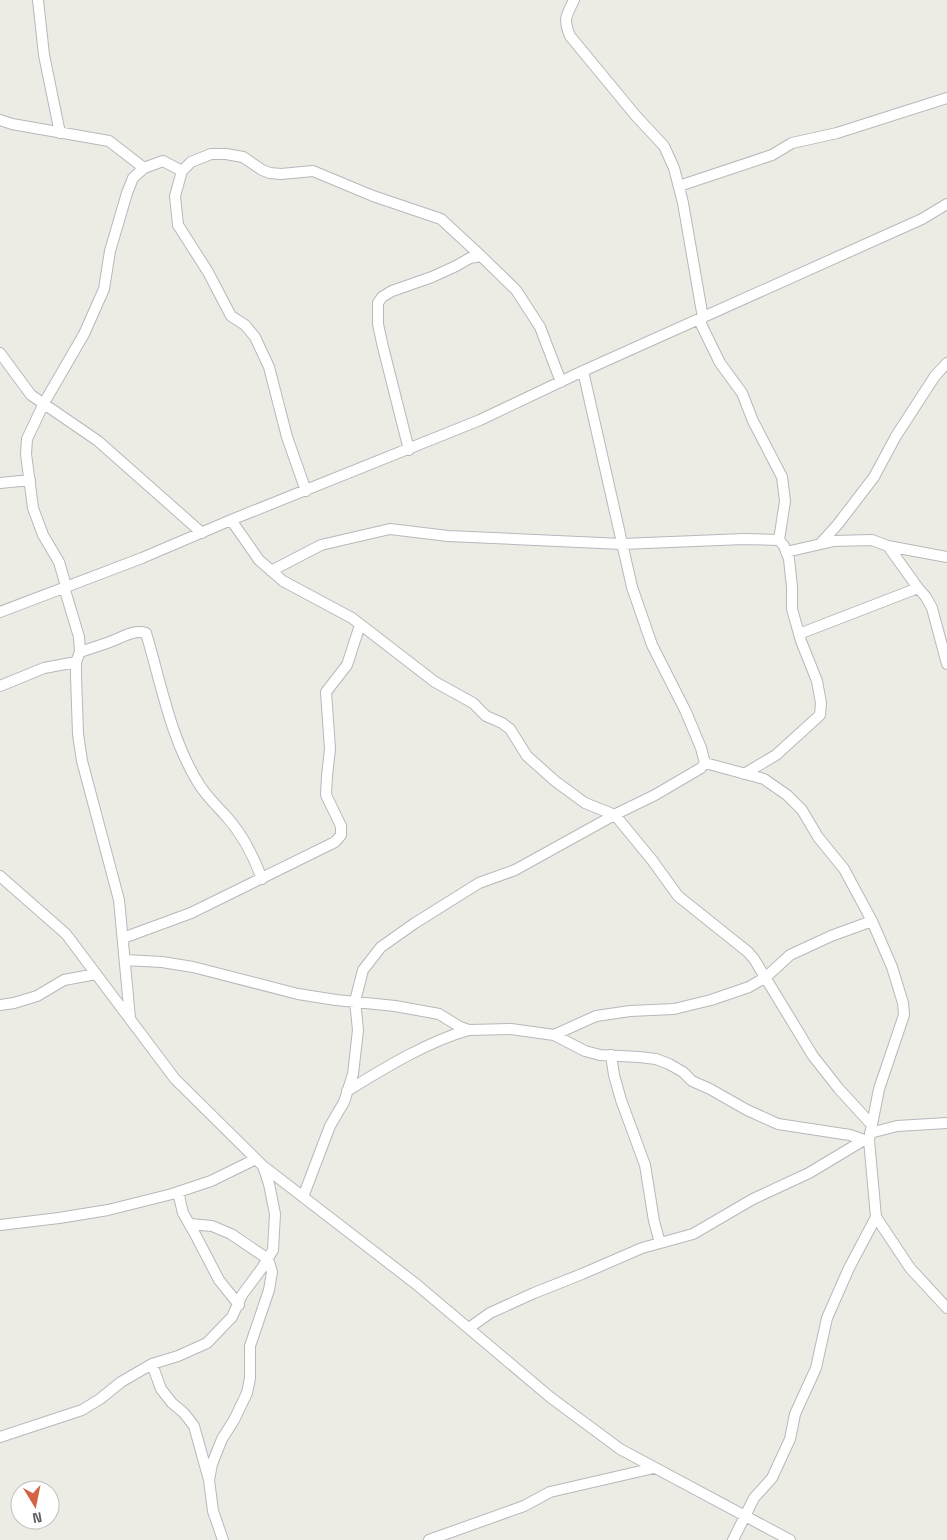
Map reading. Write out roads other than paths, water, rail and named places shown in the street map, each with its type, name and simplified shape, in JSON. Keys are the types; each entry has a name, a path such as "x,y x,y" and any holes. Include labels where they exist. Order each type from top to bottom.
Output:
{"street":[{"path":"38,0 44,55 60,133"},
{"path":"574,0 567,13 565,24 570,36 630,109 664,146 674,168 679,186 701,319 720,363 742,393 782,477 785,501 779,540 789,559 792,609 799,634 817,681 821,702 820,715 776,755 744,774"},
{"path":"679,186 772,155 792,143 837,133 947,98"},
{"path":"0,120 12,124 109,141 144,168"},
{"path":"306,491 286,437 269,367 256,337 245,325 231,316 208,272 178,225 175,196 182,171 191,162 211,154 226,154 244,157 270,174 313,171 374,196 441,219 516,290 540,327 562,382"},
{"path":"130,1019 119,900 82,761 78,734 76,662 80,652 79,637 59,562 44,535 33,508 26,454 27,439 44,403 84,334 104,289 110,251 133,178 144,168 162,161 182,171"},
{"path":"0,612 142,558 231,520 480,420 922,219 947,204"},
{"path":"409,450 380,334 378,303 382,297 392,291 456,266 470,258 481,256"},
{"path":"0,353 32,395 98,441 202,533"},
{"path":"820,544 874,477 896,436 935,376 947,364"},
{"path":"303,1198 330,1126 344,1102 354,1074 358,1030 354,1001 363,970 381,947 415,923 479,883 515,870 694,773 705,762 686,712 652,645 632,587 583,372"},
{"path":"0,483 30,480"},
{"path":"231,520 259,560 283,581 352,618 435,682 473,703 486,716 502,723 510,729 527,756 574,796 585,803 615,815 652,860 678,896 748,952 766,977 813,1056 839,1089 869,1135"},
{"path":"271,571 321,545 390,529 448,536 622,544 744,539 779,540"},
{"path":"786,552 834,541 872,540 888,546 947,557"},
{"path":"888,546 932,608 947,664"},
{"path":"799,634 918,588"},
{"path":"123,938 175,920 262,879 335,842 341,835 341,826 326,795 330,749 326,692 347,665 360,625"},
{"path":"80,652 128,634 146,633 177,742 196,780 208,798 227,817 242,838 256,862 262,879"},
{"path":"0,686 44,668 76,662"},
{"path":"705,762 764,780 787,795 802,810 818,837 844,869 872,921 892,967 903,1003 904,1016 879,1089 869,1135 876,1217 910,1268 947,1308"},
{"path":"0,876 66,934 174,1079 259,1162 416,1284 550,1397 620,1450 790,1540"},
{"path":"554,1035 596,1016 630,1011 674,1009 749,988 766,977 790,955 831,936 872,921"},
{"path":"125,960 162,962 193,967 298,994 395,1006 439,1014 460,1027 469,1030 511,1030 554,1035 586,1051 600,1055 656,1059 670,1064 683,1072 692,1081 778,1124 850,1135 869,1135"},
{"path":"0,1005 37,996 64,980 96,974"},
{"path":"347,1091 427,1046 469,1030"},
{"path":"611,1055 614,1076 621,1100 645,1165 654,1221 660,1243"},
{"path":"469,1328 490,1313 534,1292 642,1248 693,1234 753,1199 809,1172 869,1135 897,1126 947,1123"},
{"path":"0,1225 108,1210 178,1192 259,1162"},
{"path":"0,1437 11,1435 82,1410 100,1400 121,1382 152,1364 178,1356 207,1343 232,1317 242,1295 273,1250 275,1214 269,1184 259,1162"},
{"path":"178,1192 183,1214 219,1280 239,1305"},
{"path":"733,1540 754,1498 772,1478 790,1440 795,1414 816,1368 827,1318 849,1268 876,1217"},
{"path":"190,1224 212,1226 231,1234 268,1259 272,1272 269,1290 250,1346 250,1378 247,1393 222,1439 212,1464 209,1480"},
{"path":"152,1364 161,1388 172,1403 184,1413 194,1426 209,1480 213,1511 222,1540"},
{"path":"429,1540 524,1506 550,1492 654,1468"}]}
